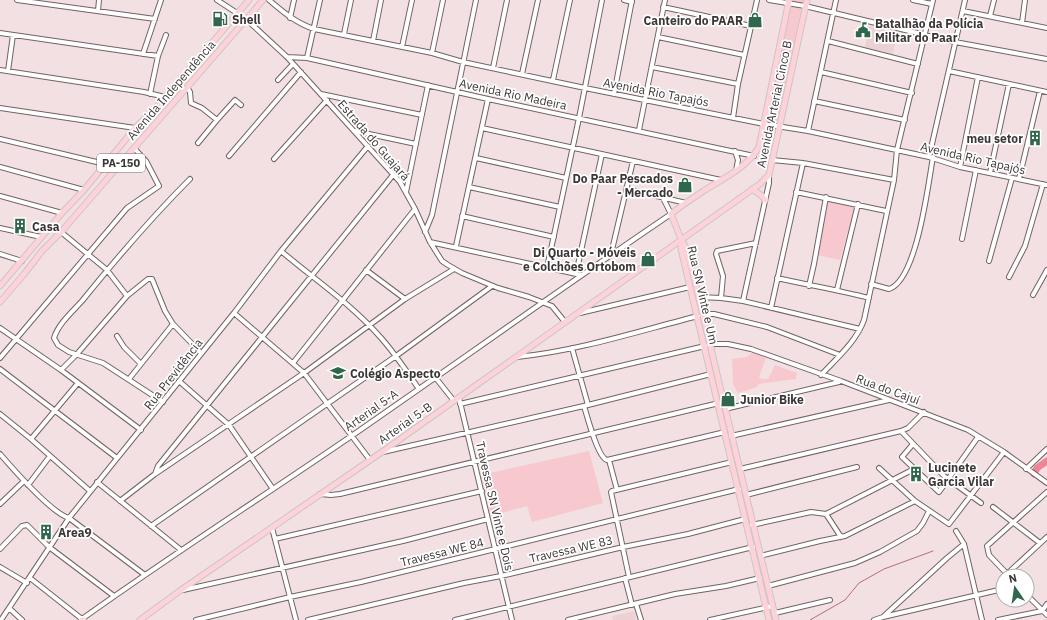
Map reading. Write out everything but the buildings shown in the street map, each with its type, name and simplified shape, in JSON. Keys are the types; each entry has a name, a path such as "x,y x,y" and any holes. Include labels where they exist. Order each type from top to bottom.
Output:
{"main road":[{"name":"Avenida Independência","path":"0,285 22,261 62,212 84,190 135,128 154,110 249,0"},
{"name":"Avenida Independência","path":"0,302 42,251 61,232 263,0"},
{"name":"Avenida Arterial Cinco B","path":"681,239 752,190 769,175 807,0"},
{"path":"681,239 671,214 743,166 754,156 759,147 789,2"},
{"path":"154,110 162,116"},
{"path":"752,190 761,195 765,200"},
{"name":"Rua SN Vinte e Um","path":"681,239 681,249 690,287 698,305 707,345 725,409 725,432 732,462 739,473 739,489 745,519 760,578 773,606 776,620"},
{"name":"Rua SN Vinte e Um","path":"681,239 686,248 699,297 698,305"},
{"name":"Arterial 5-B","path":"140,620 181,590 459,398 514,357 577,314 681,239"},
{"name":"Rua SN Vinte e Um","path":"707,345 711,374 719,403 732,436 739,473 746,495 752,525 768,586 766,592 766,607 769,620"}],"street":[{"path":"19,0 155,19"},
{"path":"98,11 100,0"},
{"path":"143,54 161,0"},
{"path":"217,0 238,13"},
{"name":"Avenida Rio Tapajós","path":"268,0 290,18 303,26 314,29 432,53 463,62 585,88 764,124 808,131 931,157 960,167 1045,184"},
{"path":"290,18 294,0"},
{"path":"307,58 320,0"},
{"path":"344,34 351,0"},
{"path":"373,41 381,0"},
{"path":"402,47 412,0"},
{"path":"432,53 443,0"},
{"path":"425,232 432,215 476,0"},
{"path":"493,68 507,0"},
{"path":"522,74 538,0"},
{"path":"553,80 570,0"},
{"path":"547,268 573,148 602,0"},
{"path":"614,94 632,1 624,0"},
{"path":"639,130 665,0"},
{"path":"733,118 744,54 757,0"},
{"path":"769,0 789,2 955,42 1047,59"},
{"path":"808,131 836,0"},
{"path":"821,375 840,355 860,329 864,320 886,210 894,180 897,150 912,94 932,2 913,0"},
{"path":"871,284 888,289 895,286 906,272 919,231 931,157 965,0"},
{"path":"990,16 994,0"},
{"path":"1022,23 1025,0"},
{"path":"663,7 751,26"},
{"path":"962,11 1047,28"},
{"name":"Estrada do Guajará","path":"246,19 287,57 400,182 415,209 430,242 442,261 454,269 492,286 552,306 565,322"},
{"path":"0,33 158,56"},
{"path":"8,71 13,35"},
{"path":"150,94 158,56 166,35"},
{"path":"658,37 744,54"},
{"path":"828,41 918,64"},
{"name":"Avenida Rio Madeira","path":"287,57 307,58 488,99 639,130 754,156"},
{"path":"278,80 293,64"},
{"path":"652,67 738,84"},
{"path":"0,70 165,97"},
{"path":"949,71 1047,92"},
{"path":"229,156 300,72"},
{"path":"821,72 912,94"},
{"path":"960,167 978,77"},
{"path":"990,173 1009,84"},
{"path":"406,192 428,85"},
{"path":"187,88 190,92 191,103 202,108 217,120"},
{"path":"1019,179 1040,91"},
{"path":"321,94 422,115"},
{"path":"456,246 488,99"},
{"path":"198,143 235,100 241,105"},
{"path":"274,159 327,100"},
{"path":"814,101 905,120"},
{"path":"0,108 135,128"},
{"path":"482,128 721,180"},
{"path":"354,131 416,144"},
{"path":"0,139 105,164"},
{"name":"Rua Previdência","path":"2,620 49,547 97,482 164,402 201,353 234,314 281,251 368,146"},
{"path":"0,358 127,208 159,186 146,161 134,148"},
{"path":"735,152 738,160 736,171"},
{"path":"430,242 456,246 578,274 602,154"},
{"path":"476,158 566,178"},
{"path":"772,160 802,163 894,180"},
{"path":"611,254 633,161"},
{"path":"771,308 802,163"},
{"path":"0,167 84,190"},
{"path":"962,239 976,170"},
{"path":"155,474 158,466 393,174"},
{"path":"743,301 769,183 769,175"},
{"path":"989,261 1012,178"},
{"path":"164,402 103,363 69,352 58,345 55,341 55,334 107,270 190,179"},
{"path":"1009,277 1025,246 1045,184"},
{"path":"469,187 560,207"},
{"path":"627,189 686,203"},
{"path":"796,192 886,210"},
{"path":"0,196 62,212"},
{"path":"663,198 671,214"},
{"path":"809,286 826,198"},
{"path":"837,290 858,204"},
{"path":"293,363 415,209"},
{"name":"Arterial 5-A","path":"82,620 144,575 351,436 542,302 578,274 671,214"},
{"path":"462,216 554,237"},
{"path":"0,228 41,237"},
{"path":"61,232 107,270 127,296"},
{"path":"721,298 723,276 716,254 717,251 756,243"},
{"path":"281,251 310,276 342,300 369,325 396,356 419,388"},
{"path":"0,254 22,261"},
{"path":"120,501 155,474 229,425 405,299 454,269"},
{"path":"366,270 405,299"},
{"path":"1033,295 1047,270"},
{"path":"778,278 869,298"},
{"path":"61,370 77,354 127,296 146,280 150,279 153,281 165,311 173,324 201,353"},
{"path":"151,526 396,356 492,286"},
{"path":"577,314 690,287"},
{"path":"699,297 743,301 860,329"},
{"path":"234,314 304,372 370,460"},
{"path":"514,357 536,355 572,348 700,315 714,314 767,328 840,355"},
{"path":"129,379 173,324"},
{"path":"0,328 61,370 141,430"},
{"path":"117,336 124,347 140,364"},
{"name":"Rua do Cajuí","path":"460,404 707,345 728,344 841,381 968,430 1004,452 1047,484"},
{"path":"572,348 580,376 592,433 604,459 609,460 725,432"},
{"path":"0,369 117,458"},
{"path":"382,452 586,405 711,374"},
{"path":"435,377 454,401"},
{"path":"725,409 841,381"},
{"path":"179,382 229,425 273,489"},
{"path":"31,439 78,383"},
{"name":"Travessa SN Vinte e Dois","path":"459,398 512,620"},
{"path":"732,436 890,400"},
{"path":"320,494 340,494 719,403"},
{"path":"739,473 901,431 908,428 924,412"},
{"path":"0,414 31,439 90,492"},
{"path":"901,431 949,480 981,503"},
{"path":"913,444 902,457 939,492 949,480 978,437"},
{"path":"1026,468 1047,450"},
{"path":"879,468 915,501 948,524 951,523 1004,452"},
{"path":"0,454 28,485 62,514 70,518 144,575"},
{"path":"28,485 50,456"},
{"path":"0,462 4,458"},
{"path":"609,460 617,490"},
{"path":"641,620 634,605 627,577 623,547 612,492 732,462"},
{"path":"746,495 857,467"},
{"path":"752,525 811,512 826,514 914,468"},
{"path":"0,504 24,481"},
{"path":"97,482 181,550"},
{"name":"Travessa WE 84","path":"196,620 290,597 361,582 739,489"},
{"path":"275,539 482,491"},
{"path":"1001,568 989,555 987,546 1047,492"},
{"path":"760,556 850,534 915,501"},
{"path":"993,507 1040,543"},
{"path":"768,586 855,563 880,552 918,531 929,512"},
{"path":"826,514 841,537"},
{"path":"181,590 403,541 488,519"},
{"name":"Travessa WE 83","path":"308,620 464,582 501,576 623,547 688,534 745,519"},
{"path":"1,549 22,526 29,526 49,547 114,596"},
{"path":"272,528 296,620"},
{"path":"956,531 964,544 982,620"},
{"path":"1015,568 1047,537"},
{"path":"883,617 964,544"},
{"path":"455,620 752,547"},
{"path":"0,567 26,583"},
{"path":"30,578 82,620"},
{"path":"568,620 674,594 726,586 760,578"},
{"path":"877,620 883,617 995,591"},
{"path":"775,613 830,600"},
{"path":"1035,604 1047,615"},
{"path":"998,620 1042,611 1047,604"},
{"path":"710,620 721,619 773,606"},
{"path":"10,609 22,620"}],"shaded area":[{"path":"789,0 807,0 780,120 772,122 766,115"},
{"path":"869,26 897,32 893,54 865,48"},
{"path":"771,128 775,132 774,138 764,136 766,130"},
{"path":"827,201 855,207 840,260 817,255"},
{"path":"753,352 766,358 759,377 762,379 768,379 775,365 797,373 796,379 759,384 757,387 738,393 733,384 732,359 747,357"},
{"path":"589,451 603,503 532,522 527,506 491,516 481,475"},
{"path":"634,611 636,620 613,620 612,616"}],"waterway":[{"path":"1034,474 1037,468 1047,461"},
{"path":"810,620 845,600 859,583 884,569 933,551"}],"place":[{"name":"Shell","path":"220,19"},
{"name":"Canteiro do PAAR","path":"755,20"},
{"name":"Batalhão da Polícia Militar do Paar","path":"863,30"},
{"name":"meu setor","path":"1035,138"},
{"name":"Do Paar Pescados - Mercado","path":"685,185"},
{"name":"Casa","path":"20,226"},
{"name":"Di Quarto - Móveis e Colchões Ortobom","path":"648,259"},
{"name":"Colégio Aspecto","path":"338,373"},
{"name":"Junior Bike","path":"728,399"},
{"name":"Lucinete Garcia Vilar","path":"916,474"},
{"name":"Area9","path":"46,532"}]}
